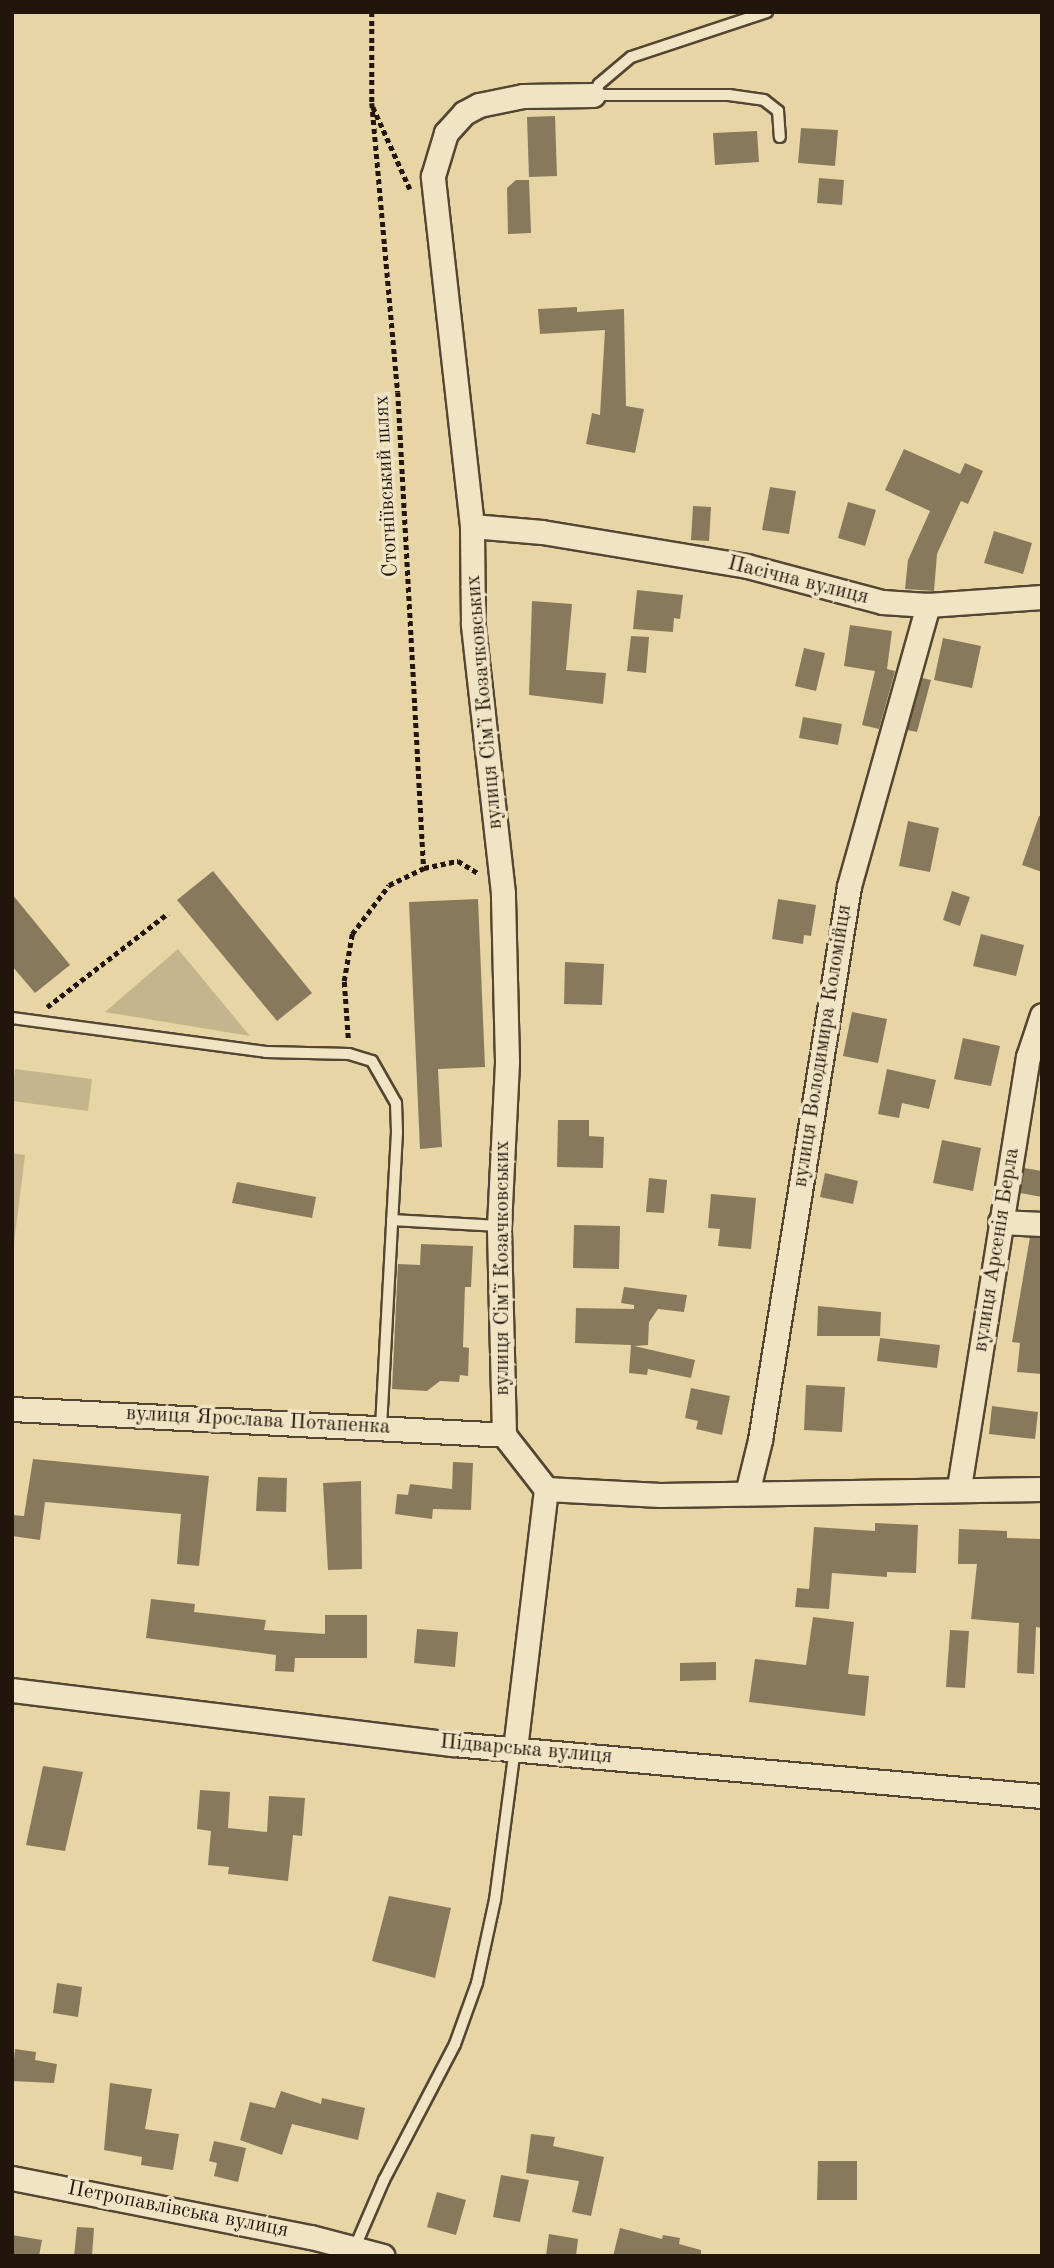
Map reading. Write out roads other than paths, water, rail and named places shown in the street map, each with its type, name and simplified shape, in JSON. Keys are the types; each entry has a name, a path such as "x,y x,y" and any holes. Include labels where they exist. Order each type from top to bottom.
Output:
{"street":[{"name":"вулиця Сімʼї Козачковських","path":"504,1435 499,1226 507,1061 503,893 474,624 472,526 433,193 436,160 453,123 479,105 523,96 593,95"},
{"name":"Пасічна вулиця","path":"472,526 542,532 747,566 856,598 928,605 1042,597"},
{"name":"вулиця Володимира Коломійця","path":"747,1493 760,1440 849,886 928,605"},
{"name":"вулиця Арсенія Берла","path":"959,1487 1028,1057 1042,1015"},
{"path":"1000,1222 1042,1224"},
{"name":"вулиця Ярослава Потапенка","path":"12,1409 504,1435"},
{"path":"504,1435 546,1489 515,1749"},
{"path":"546,1489 601,1495 959,1487 1042,1489"},
{"name":"Підварська вулиця","path":"12,1690 515,1749 1042,1796"},
{"name":"Петропавлівська вулиця","path":"12,2178 355,2247 383,2256"}],"lane":[{"path":"767,12 631,57 599,84 593,95 729,94 764,100 778,111 780,137"},
{"path":"12,1018 266,1052 349,1054 372,1061 396,1103 381,1428"},
{"path":"392,1220 499,1226"},
{"path":"355,2247 383,2180 444,2068 477,1983 495,1900 515,1749"}]}
